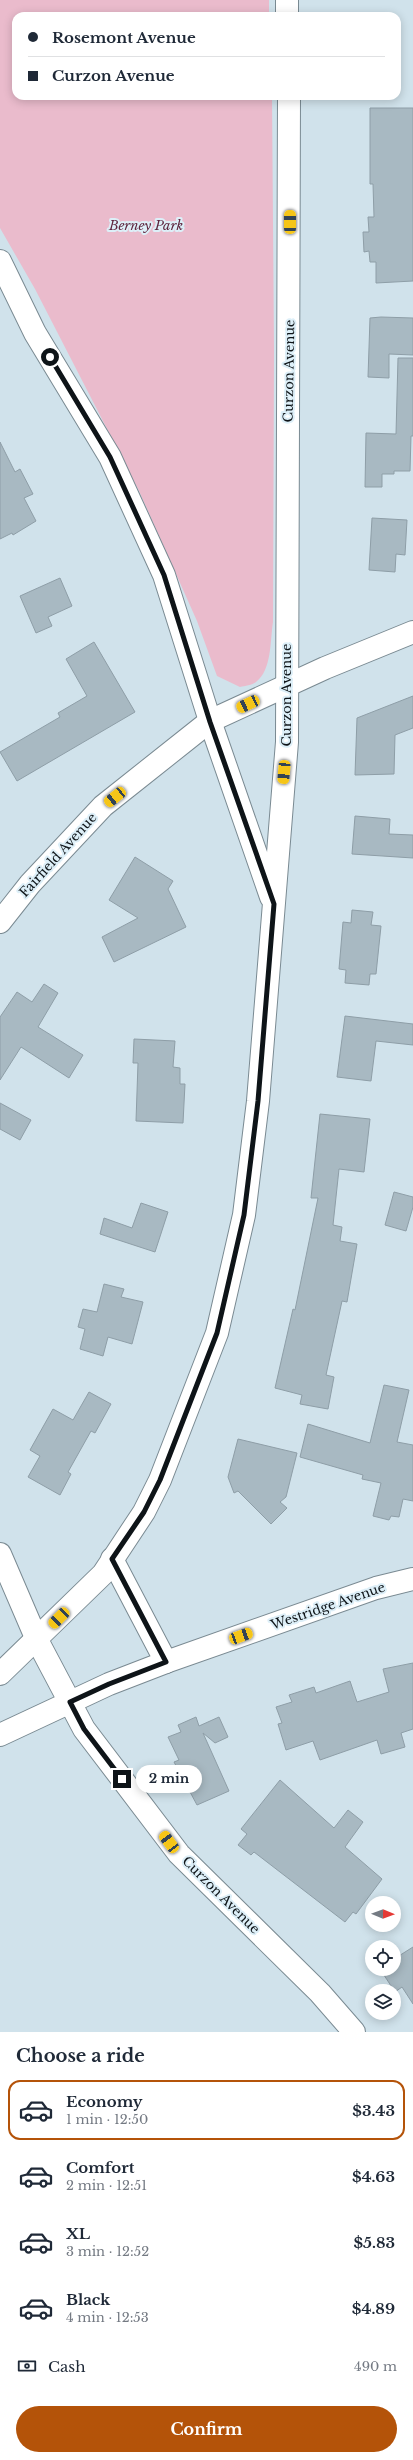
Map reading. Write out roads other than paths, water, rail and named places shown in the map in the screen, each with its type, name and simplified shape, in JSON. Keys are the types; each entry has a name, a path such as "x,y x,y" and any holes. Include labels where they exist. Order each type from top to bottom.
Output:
{"street":[{"path":"286,0 287,12"},
{"name":"Curzon Avenue","path":"290,100 286,742 258,1101 244,1215 217,1333 160,1480 144,1512 103,1574 38,1640 84,1729 179,1854 320,1993 354,2032"},
{"path":"0,261 35,333 110,457 164,575 210,722 274,904"},
{"name":"Fairfield Avenue","path":"0,922 30,884 103,806 210,722 286,686 413,632"},
{"path":"0,1554 38,1640 0,1674"},
{"path":"112,1559 166,1662"},
{"name":"Westridge Avenue","path":"0,1735 109,1684 166,1662 376,1588 413,1579"}],"park label":[{"name":"Berney Park","path":"146,225"}]}
